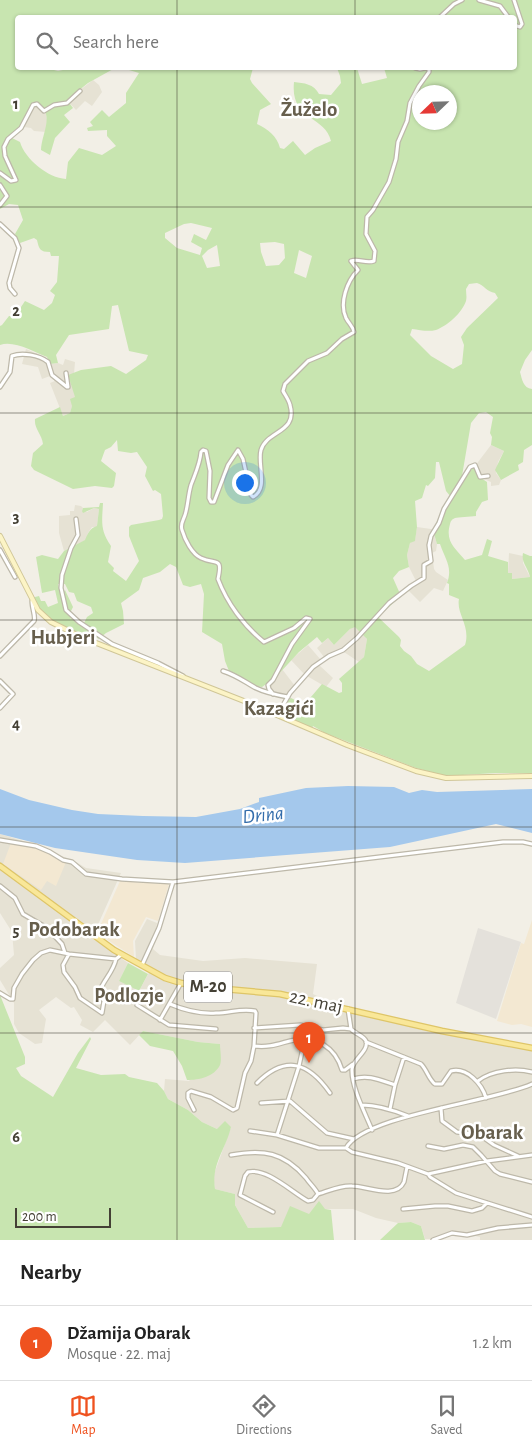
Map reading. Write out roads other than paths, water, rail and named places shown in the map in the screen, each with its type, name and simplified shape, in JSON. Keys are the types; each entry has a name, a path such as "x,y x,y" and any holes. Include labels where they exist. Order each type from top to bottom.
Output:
{"main road":[{"name":"22. maj","path":"0,866 121,955 165,978 181,983 280,994 448,1032 532,1048"}],"street":[{"path":"442,15 454,4 462,0"},
{"path":"479,0 500,6 507,15"},
{"path":"514,0 522,24 520,27 517,26"},
{"path":"274,694 268,685 273,680 292,644 310,619 306,618 294,628 264,642 246,625 230,604 218,579 221,569 219,565 212,560 200,558 188,545 182,530 191,486 199,465 201,452 203,450 206,451 210,471 209,498 211,502 214,502 228,465 238,450 242,458 251,495 254,497 257,495 262,486 260,462 262,447 287,425 290,420 290,403 283,391 285,384 308,361 326,353 342,338 354,332 345,314 343,301 352,276 358,270 351,262 353,260 374,261 375,251 366,234 367,217 389,182 396,159 398,142 407,120 410,103 429,72 428,70"},
{"path":"0,172 12,181 16,180 5,156 4,146 8,139 21,128 33,104 37,104 44,111 54,105 66,103 80,92"},
{"path":"0,186 7,196 0,204"},
{"path":"0,224 18,243 19,248 9,283 10,288 15,294"},
{"path":"0,387 10,372 11,358 15,354 43,358 48,362 52,375 67,387 66,373"},
{"path":"280,716 282,707 288,697 314,668 330,656 343,650 390,603 424,578 424,565 431,561 431,536 439,523 444,509 470,467 475,465 480,477 488,476"},
{"path":"76,519 78,534 71,548 62,576 66,610 79,622 112,644 158,663 190,680"},
{"path":"1,540 38,610 51,622 98,644 416,772 446,778 532,776"},
{"path":"0,550 15,577"},
{"path":"0,656 34,621 32,601"},
{"path":"223,671 274,694 288,697"},
{"path":"0,681 13,694 0,708"},
{"path":"0,840 36,846 63,860 72,862 86,874 122,879 173,882 503,842 532,844"},
{"path":"141,966 159,928 173,882"},
{"path":"0,886 15,898 24,914 47,928 62,944 67,954 63,965 64,972 75,987 80,998 102,1013 104,1001 99,993 116,959 121,955"},
{"path":"0,993 11,1000 14,998 14,988 29,965 41,952 50,950 67,954 116,959"},
{"path":"160,1020 181,983"},
{"path":"170,1004 194,1011 214,1013 240,1010 255,1011 257,1016 251,1061 244,1079 237,1108 234,1110 211,1097 191,1091 188,1093 188,1098 194,1110"},
{"path":"137,1005 169,1025 216,1029"},
{"path":"348,1009 351,1029 365,1038 366,1042 365,1048 354,1063 352,1070 353,1079 372,1130"},
{"name":"22. maj","path":"254,1028 300,1025 323,1030 351,1029"},
{"name":"22. maj","path":"277,1134 299,1066 305,1038"},
{"name":"22. maj","path":"254,1046 277,1045 305,1038 311,1039 328,1047 337,1057 342,1070 346,1070 354,1063"},
{"path":"366,1042 421,1064 435,1084 440,1085 445,1082 453,1070 458,1070 478,1082 483,1088 486,1098"},
{"path":"390,1109 395,1084 404,1057"},
{"path":"257,1083 271,1071 280,1067 299,1066 317,1076 330,1093"},
{"path":"478,1082 488,1076 512,1070 519,1069 532,1072"},
{"path":"353,1079 361,1076 371,1077 395,1084"},
{"path":"346,1148 355,1139 381,1125 408,1116 486,1098 532,1084"},
{"path":"261,1103 288,1100 300,1108 326,1133 355,1139"},
{"path":"362,1105 390,1109 408,1116"},
{"path":"441,1108 442,1121 451,1129 457,1132 480,1135 494,1146 518,1156"},
{"path":"250,1131 277,1134 319,1148 346,1148 352,1152 428,1174 447,1189 532,1217"},
{"path":"428,1146 444,1149 467,1146 476,1150 494,1171 532,1182"},
{"path":"230,1155 245,1152 260,1153 276,1156 290,1162 318,1194"},
{"path":"428,1174 487,1161 532,1155"},
{"path":"273,1212 240,1194 248,1172 256,1171 263,1173 308,1201 314,1200 318,1194 344,1186 383,1191 394,1190 403,1184 407,1167"},
{"path":"403,1209 448,1206 472,1211 482,1208 487,1203"},
{"path":"433,1240 452,1233 467,1235 504,1227 532,1225"}],"water":[{"name":"Drina","path":"348,786 394,787 409,793 422,790 437,792 532,789 532,833 496,824 390,847 185,863 137,860 55,848 0,834 0,789 29,800 98,814 196,817 240,809 259,802 259,798 306,788"}],"place":[{"name":"Džamija Obarak","path":"309,1063"}],"district":[{"name":"Žuželo","path":"309,109"},
{"name":"Hubjeri","path":"63,637"},
{"name":"Kazagići","path":"279,708"},
{"name":"Podobarak","path":"74,929"},
{"name":"Podlozje","path":"129,996"},
{"name":"Obarak","path":"492,1132"}]}
